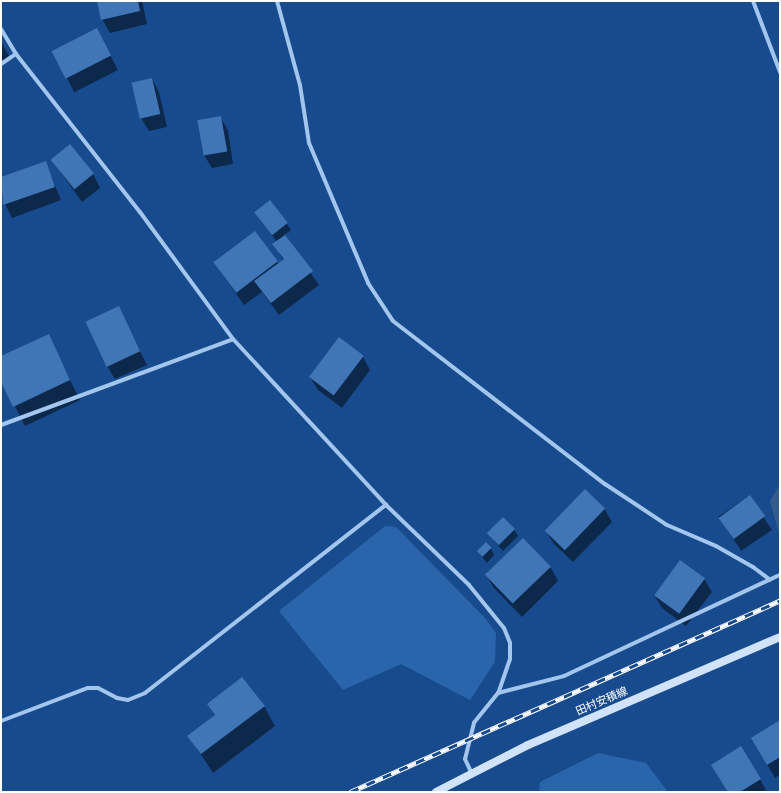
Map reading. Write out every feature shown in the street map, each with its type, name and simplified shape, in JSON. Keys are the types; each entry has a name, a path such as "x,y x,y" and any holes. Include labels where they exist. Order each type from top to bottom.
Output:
{"main road":[{"name":"田村安積線","path":"436,792 528,745 780,637"}],"street":[{"path":"277,1 300,85 309,143 368,283 393,321 606,484 667,525 716,546 753,567 770,580"},
{"path":"752,1 780,72"},
{"path":"1,29 16,54 140,212 233,339 386,505 469,585 504,628 510,642 510,659 498,693 474,723 465,759 472,774"},
{"path":"1,64 16,54"},
{"path":"1,425 233,339"},
{"path":"1,721 88,688 98,688 117,698 128,700 145,693 386,505"},
{"path":"498,693 564,676 780,575"}],"shaded area":[{"path":"780,484 780,537 770,501"},
{"path":"385,526 396,527 485,618 496,633 495,662 470,700 401,664 343,690 279,611"},
{"path":"598,753 646,763 668,792 539,792 540,782"}],"building":[{"path":"97,1 138,1 140,11 101,20"},
{"path":"97,28 111,56 66,79 52,51"},
{"path":"152,78 160,114 140,119 132,83"},
{"path":"221,116 227,151 204,156 197,120"},
{"path":"70,144 94,174 74,189 51,160"},
{"path":"46,161 55,187 3,205 1,177"},
{"path":"270,200 288,223 272,235 254,212"},
{"path":"255,231 278,261 236,293 213,262"},
{"path":"285,235 313,271 271,303 254,281 284,259 272,244"},
{"path":"119,306 140,351 107,367 85,322"},
{"path":"49,334 70,380 13,407 1,382 1,356"},
{"path":"339,337 364,356 334,396 309,377"},
{"path":"585,489 605,508 565,550 545,531"},
{"path":"750,495 765,516 734,539 718,518"},
{"path":"503,517 515,529 499,545 487,533"},
{"path":"523,538 551,567 513,604 485,575"},
{"path":"486,542 492,548 482,557 477,551"},
{"path":"680,560 705,578 679,614 654,596"},
{"path":"242,677 265,706 201,754 187,736 215,715 207,704"},
{"path":"780,720 780,757 767,765 751,738"},
{"path":"741,746 761,779 740,792 728,792 711,765"}],"railway":[{"path":"350,792 780,601"}]}
